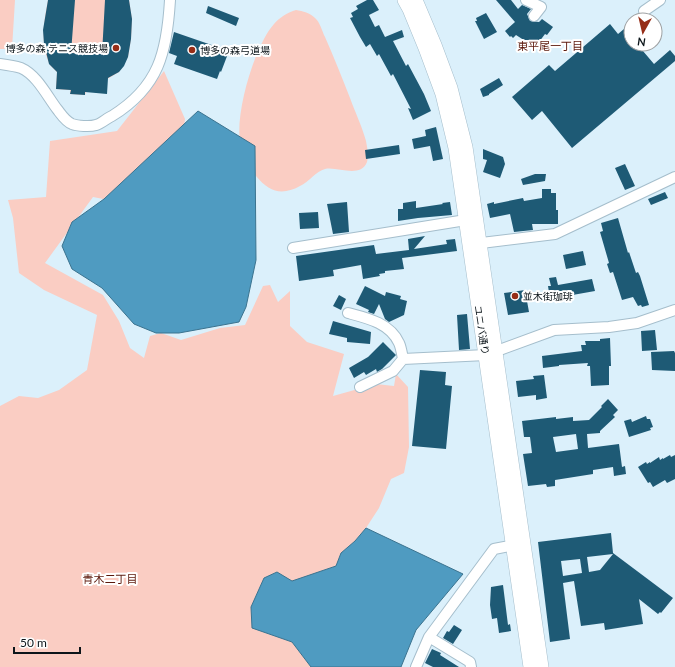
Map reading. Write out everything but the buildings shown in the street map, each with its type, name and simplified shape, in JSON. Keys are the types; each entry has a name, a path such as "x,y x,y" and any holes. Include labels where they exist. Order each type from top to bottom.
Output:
{"street":[{"path":"0,64 22,69 30,74 62,116 71,124 96,125 125,108 151,81 166,44 169,29 170,0"},
{"name":"ユニバ通り","path":"404,0 409,9 442,94 471,219"},
{"name":"ユニバ通り","path":"416,0 451,88 466,147 474,244 518,544 530,667"},
{"path":"526,0 541,7 534,16"},
{"path":"644,11 660,0"},
{"path":"474,244 555,234 675,177"},
{"path":"293,248 471,219"},
{"path":"360,386 393,371 403,359 491,354 554,330 609,327 637,323 675,310"},
{"path":"348,313 387,327 399,343 403,359"},
{"path":"416,667 429,637 494,549 518,544"},
{"name":"ユニバ通り","path":"518,544 542,667"},
{"path":"429,637 470,662 471,667"}],"shaded area":[{"path":"0,0 15,0 12,49 0,49"},
{"name":"博多の森 テニス競技場","path":"48,0 129,0 132,19 128,57 119,72 86,92 85,95 70,94 70,90 56,89 57,72 49,63 44,48 44,23"},
{"path":"296,10 311,15 320,24 363,130 368,157 364,167 359,170 348,171 325,169 300,186 287,191 276,191 266,186 246,165 239,135 240,119 247,83 259,49 274,24 287,14"},
{"path":"164,71 185,119 179,172 140,206 93,197 45,263 103,295 119,321 130,348 144,358 150,336 161,333 181,340 220,328 245,325 263,286 270,285 278,302 290,291 290,326 307,342 344,354 333,396 376,384 394,386 396,374 408,387 409,447 404,473 391,479 379,508 366,528 355,541 341,553 336,566 292,582 277,572 264,578 251,607 252,628 292,642 311,667 0,667 0,406 19,396 38,398 59,390 87,370 97,315 44,290 19,273 13,218 8,200 46,197 50,141 117,131"}],"water":[{"path":"198,111 255,146 256,260 246,307 239,322 179,333 156,333 134,324 102,288 72,269 62,246 72,222 104,199"},
{"path":"366,528 463,574 416,630 401,667 311,667 292,642 252,628 251,607 264,578 277,572 292,581 336,566 341,553 355,541"}],"place":[{"name":"博多の森 テニス競技場","path":"116,48"},
{"name":"博多の森弓道場","path":"192,50"},
{"name":"並木街珈琲","path":"515,296"}],"district":[{"name":"東平尾一丁目","path":"550,45"},
{"name":"青木二丁目","path":"110,578"}]}
